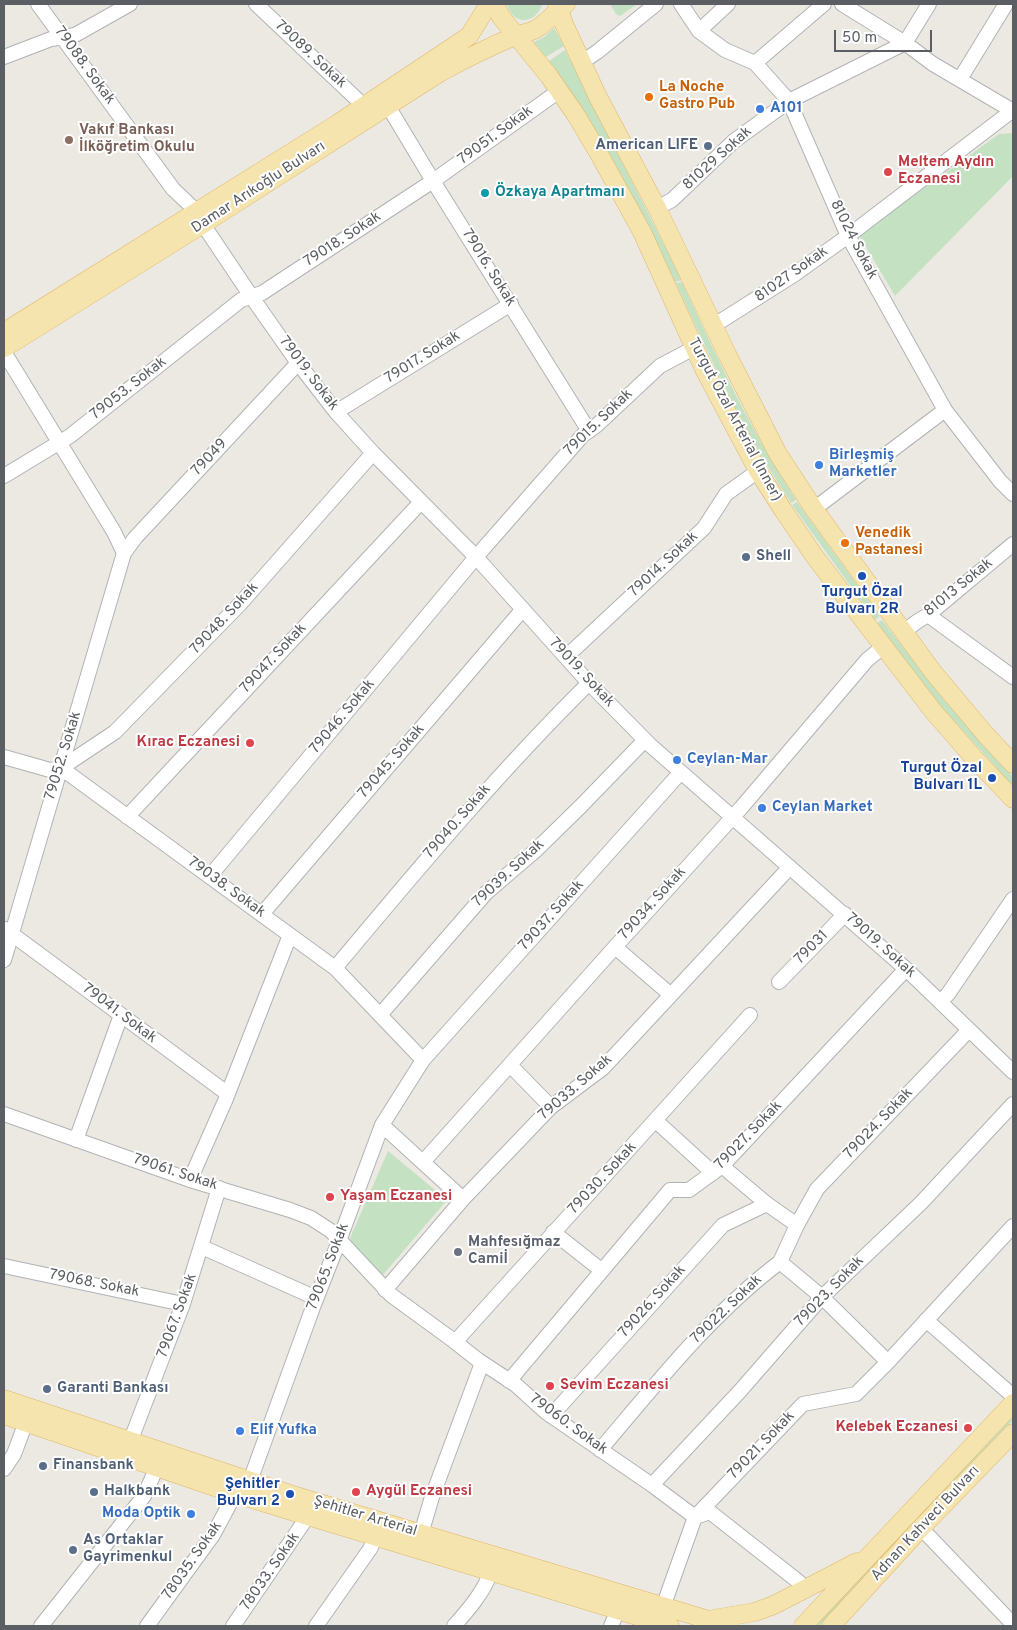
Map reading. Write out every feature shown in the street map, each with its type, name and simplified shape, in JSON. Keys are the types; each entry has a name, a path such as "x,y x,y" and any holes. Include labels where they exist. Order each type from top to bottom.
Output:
{"main road":[{"name":"Damar Arıkoğlu Bulvarı","path":"4,348 199,219 469,36 490,4"},
{"name":"Turgut Özal Arterial (Inner)","path":"495,4 501,17 517,35 576,115 628,204 694,348 758,471 815,557 938,717 1013,799"},
{"name":"Damar Arıkoğlu Bulvarı","path":"4,332 199,219 388,106 441,72 472,55 538,28 550,20 561,6"},
{"name":"Turgut Özal Arterial (Inner)","path":"561,6 582,62 598,97 656,208 778,454 814,509 903,632 952,696 1013,764"},
{"name":"Şehitler Arterial","path":"4,1399 250,1481 729,1626"},
{"name":"Adnan Kahveci Bulvarı","path":"804,1626 1013,1403"},
{"name":"Şehitler Arterial","path":"4,1415 235,1494 491,1572 614,1618 670,1626"},
{"name":"Adnan Kahveci Bulvarı","path":"837,1623 921,1528 1013,1433"},
{"path":"705,1620 755,1612 774,1605 868,1557"}],"street":[{"name":"79088. Sokak","path":"38,4 173,189 190,205 199,219"},
{"path":"4,57 51,39 74,34 130,4"},
{"name":"79089. Sokak","path":"256,4 364,106"},
{"path":"582,62 656,4"},
{"name":"81024 Sokak","path":"681,4 699,31 725,50 755,63 789,101 848,236 945,410 1000,481 1013,494"},
{"path":"699,31 728,4"},
{"path":"755,63 824,4"},
{"path":"842,4 905,43 932,64 1013,111"},
{"path":"905,43 929,4"},
{"path":"960,80 1006,4"},
{"name":"81029 Sokak","path":"656,208 672,200 734,141 789,101 905,43"},
{"name":"79051. Sokak","path":"433,182 559,91"},
{"name":"79016. Sokak","path":"388,106 433,182 589,431"},
{"name":"81027 Sokak","path":"713,326 773,288 848,236 1013,111"},
{"name":"79018. Sokak","path":"251,296 262,293 433,182"},
{"name":"79019. Sokak","path":"199,219 298,364 336,412 373,453 476,557 589,683 645,740 906,969 1013,1072"},
{"name":"79053. Sokak","path":"4,476 70,436 241,300 251,296"},
{"name":"79017. Sokak","path":"336,412 511,304"},
{"name":"79015. Sokak","path":"476,557 583,436 660,366 694,348"},
{"path":"4,352 114,532 124,553"},
{"name":"79049","path":"124,553 135,538 298,364"},
{"path":"814,509 945,410"},
{"name":"79048. Sokak","path":"61,768 116,732 240,604 373,453"},
{"name":"79014. Sokak","path":"566,657 704,528 726,494 758,471"},
{"name":"79047. Sokak","path":"127,817 421,502"},
{"name":"81013 Sokak","path":"903,632 1008,558 1013,544"},
{"name":"79052. Sokak","path":"4,960 8,931 61,768 124,553"},
{"name":"79046. Sokak","path":"210,876 476,557"},
{"name":"79045. Sokak","path":"262,914 523,609"},
{"path":"928,616 1013,676"},
{"name":"79034. Sokak","path":"423,1162 732,817 867,660 884,646"},
{"name":"79040. Sokak","path":"335,968 431,852 488,788 589,683"},
{"name":"79039. Sokak","path":"380,1014 486,893 535,851 645,740"},
{"path":"4,756 50,770 61,768"},
{"name":"79038. Sokak","path":"61,768 335,968 423,1060"},
{"name":"79037. Sokak","path":"423,1060 681,772"},
{"name":"79033. Sokak","path":"386,1290 464,1199 551,1107 603,1068 790,867"},
{"path":"941,1001 1013,899"},
{"name":"79031","path":"779,982 845,914"},
{"name":"79041. Sokak","path":"8,931 228,1094"},
{"path":"190,1180 228,1094 290,935"},
{"path":"614,947 671,995"},
{"name":"79027. Sokak","path":"509,1381 670,1190 689,1190 718,1170 906,969"},
{"path":"76,1140 121,1015"},
{"name":"79030. Sokak","path":"455,1342 750,1015"},
{"name":"79024. Sokak","path":"780,1262 797,1224 817,1189 970,1030"},
{"name":"79065. Sokak","path":"250,1481 316,1298 382,1125 423,1060"},
{"path":"510,1065 551,1107"},
{"name":"79023. Sokak","path":"652,1485 740,1392 822,1297 920,1203 1013,1104"},
{"name":"79061. Sokak","path":"4,1114 190,1180 290,1210 311,1218 331,1231 339,1241"},
{"path":"656,1121 718,1170 797,1224"},
{"path":"382,1125 464,1199"},
{"name":"79067. Sokak","path":"130,1442 183,1304 219,1188"},
{"name":"79026. Sokak","path":"551,1416 723,1224 767,1204"},
{"name":"79021. Sokak","path":"663,1607 695,1517 803,1404 856,1394 888,1362 1013,1226"},
{"path":"554,1232 601,1270"},
{"name":"79060. Sokak","path":"339,1241 386,1290 482,1363 509,1381 551,1416 652,1485 695,1517"},
{"path":"202,1247 316,1298"},
{"path":"780,1262 822,1297 888,1362"},
{"name":"79022. Sokak","path":"600,1450 676,1360 751,1284 780,1262"},
{"name":"79068. Sokak","path":"4,1266 183,1304"},
{"path":"926,1320 1013,1396"},
{"path":"421,1534 432,1497 482,1363"},
{"path":"4,1469 14,1454 26,1422"},
{"path":"41,1626 144,1496 157,1467"},
{"name":"78035. Sokak","path":"147,1626 213,1535 235,1494"},
{"path":"695,1517 710,1512 799,1582 804,1589"},
{"name":"78033. Sokak","path":"234,1626 308,1516"},
{"path":"921,1528 1010,1621 1012,1626"},
{"path":"316,1626 370,1549 376,1537"},
{"path":"454,1626 474,1604 486,1586 491,1572"}],"green space":[{"path":"507,4 542,5 539,12 524,20 514,16"},
{"path":"610,4 637,4 620,16 616,14"},
{"path":"554,28 564,46 546,57 534,42 544,37"},
{"path":"565,50 682,280 675,282 602,141 549,61"},
{"path":"1013,133 1013,176 895,296 859,235 999,134"},
{"path":"682,282 749,420 796,500 791,503 758,450 715,367 676,283"},
{"path":"797,502 880,616 875,620 792,505"},
{"path":"882,620 943,699 1013,777 1013,786 938,703 877,623"},
{"path":"388,1151 447,1200 381,1277 347,1245"},
{"path":"1013,1415 1013,1420 820,1626 813,1626"}],"place":[{"name":"La Noche Gastro Pub","path":"649,97"},
{"name":"A101","path":"760,109"},
{"name":"Vakıf Bankası İlköğretim Okulu","path":"69,140"},
{"name":"American LIFE","path":"708,146"},
{"name":"Meltem Aydın Eczanesi","path":"888,172"},
{"name":"Özkaya Apartmanı","path":"485,193"},
{"name":"Birleşmiş Marketler","path":"819,465"},
{"name":"Venedik Pastanesi","path":"845,543"},
{"name":"Shell","path":"746,557"},
{"name":"Turgut Özal Bulvarı 2R","path":"862,576"},
{"name":"Kırac Eczanesi","path":"250,743"},
{"name":"Ceylan-Mar","path":"677,760"},
{"name":"Turgut Özal Bulvarı 1L","path":"992,778"},
{"name":"Ceylan Market","path":"762,808"},
{"name":"Yaşam Eczanesi","path":"330,1197"},
{"name":"Mahfesığmaz Camiİ","path":"458,1252"},
{"name":"Sevim Eczanesi","path":"550,1386"},
{"name":"Garanti Bankası","path":"47,1389"},
{"name":"Kelebek Eczanesi","path":"968,1428"},
{"name":"Elif Yufka","path":"240,1431"},
{"name":"Finansbank","path":"43,1466"},
{"name":"Halkbank","path":"94,1492"},
{"name":"Aygül Eczanesi","path":"356,1492"},
{"name":"Şehitler Bulvarı 2","path":"290,1494"},
{"name":"Moda Optik","path":"191,1514"},
{"name":"As Ortaklar Gayrimenkul","path":"73,1550"}]}
